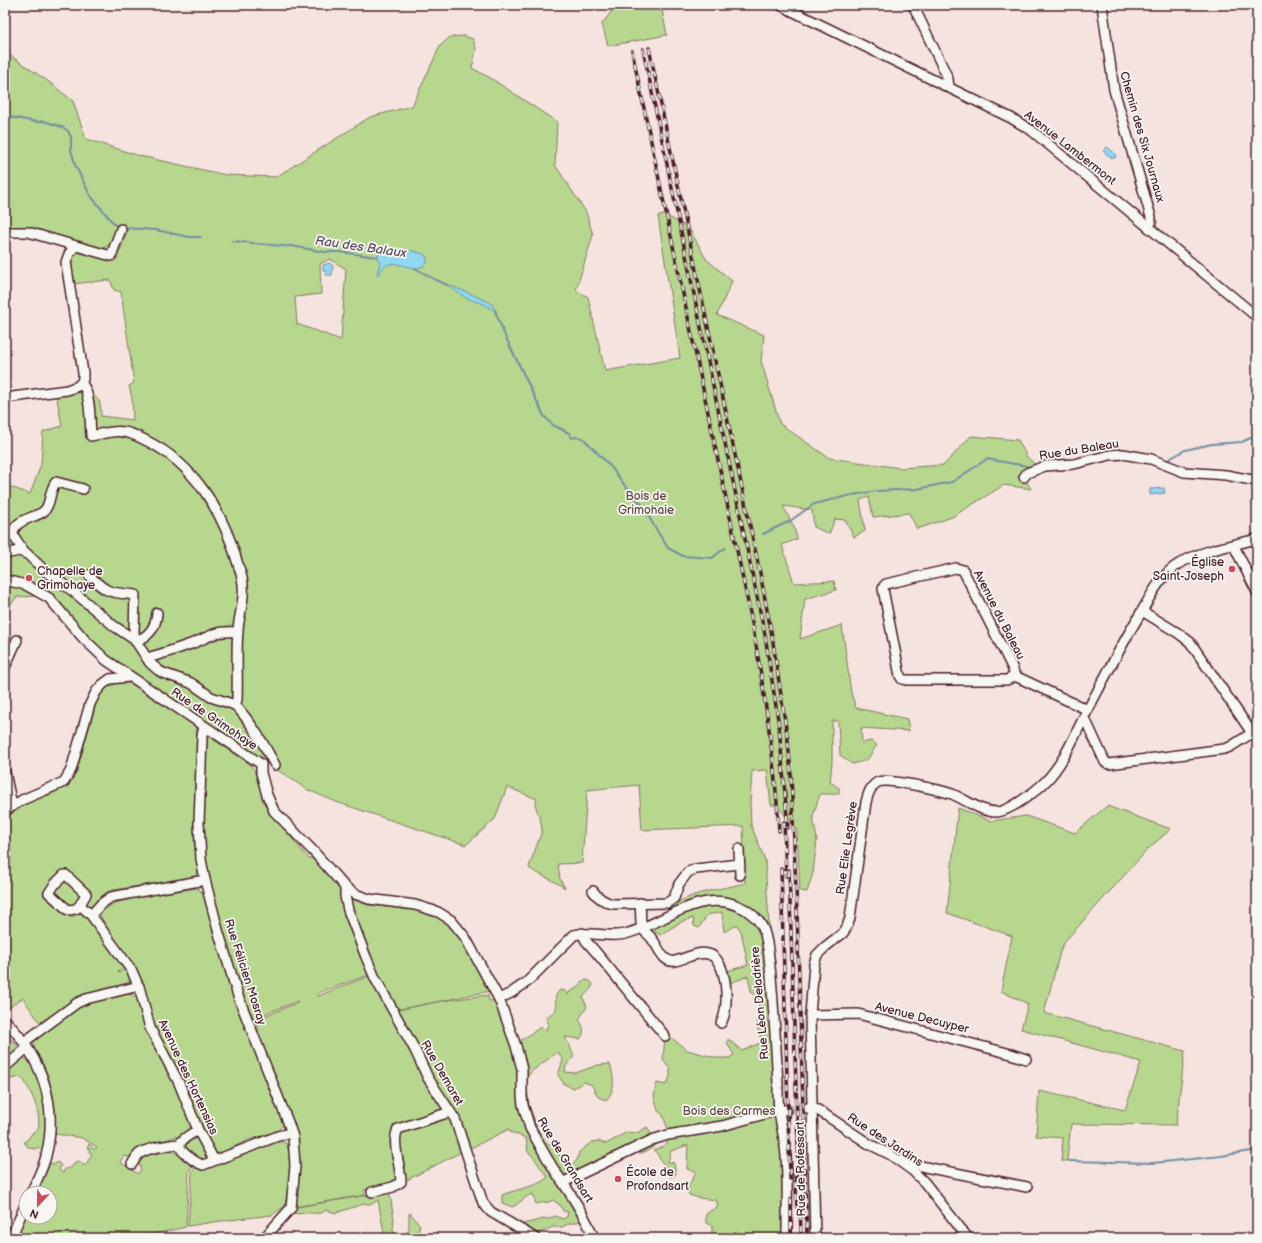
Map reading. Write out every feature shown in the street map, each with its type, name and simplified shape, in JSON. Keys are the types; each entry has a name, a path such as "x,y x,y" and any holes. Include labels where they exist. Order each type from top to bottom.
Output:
{"street":[{"name":"Avenue Lambermont","path":"780,5 949,87 1011,118 1031,130 1257,317"},
{"path":"913,5 946,74 949,87"},
{"name":"Chemin des Six Journaux","path":"1102,5 1114,90 1152,219 1152,223 1148,227"},
{"path":"5,232 28,232 111,256 121,230"},
{"path":"5,398 74,389 83,379 66,262 63,246 60,241"},
{"path":"66,262 69,254 75,246"},
{"path":"81,383 85,386 87,394 91,436 112,432 129,433 169,454 196,479 212,502 226,529 243,584 238,632 238,691 237,700 234,705"},
{"name":"Rue du Baleau","path":"1024,477 1027,473 1045,466 1074,464 1110,455 1122,454 1151,459 1184,472 1226,475 1257,481"},
{"path":"83,489 56,482 50,493 49,502 43,511 21,521 16,526 13,534 27,554 45,571 74,592 114,626 135,640 147,658 158,670 187,681 211,697 234,705 244,715 257,733 275,765"},
{"name":"Rue Elie Legrève","path":"810,1105 810,1015 814,964 817,955 843,933 850,918 866,802 872,786 878,782 885,781 939,790 989,811 998,812 1006,809 1035,790 1056,770 1118,651 1162,579 1171,569 1192,556 1257,539"},
{"path":"1234,546 1257,592"},
{"path":"5,554 19,551 27,554"},
{"name":"Avenue du Baleau","path":"1015,676 1007,680 902,679 898,669 883,590 884,586 886,584 956,568 963,570 1012,667 1015,676 1088,710"},
{"path":"89,575 101,587 110,592 135,595 135,640"},
{"name":"Rue de Grimohaye","path":"5,580 26,585 49,598 84,639 114,666 261,764 261,773 266,795 274,811 349,890 369,899 426,908 447,917 455,924 465,937 499,999"},
{"path":"1083,719 1087,723 1107,764 1228,748 1255,736 1190,642 1142,610"},
{"path":"135,640 142,639 150,633 156,623 156,613"},
{"path":"147,658 192,644 216,632 238,632"},
{"path":"5,666 16,640"},
{"path":"110,679 114,666"},
{"path":"5,772 9,808 22,800 64,782 72,770 93,697 102,685 110,679 129,677"},
{"name":"Rue Félicien Mosray","path":"204,726 202,736 199,824 201,859 205,880 238,996 293,1137 295,1166 291,1208 264,1238"},
{"path":"739,849 740,875"},
{"path":"593,891 597,897 605,902 613,904 667,903 674,898 678,884 688,872 696,869 739,864"},
{"path":"91,915 101,904 111,897 205,880"},
{"name":"Rue Demaret","path":"349,890 346,900 354,928 375,978 415,1050 432,1085 456,1123 474,1179 484,1204 491,1212 535,1238"},
{"name":"Rue Léon Deladrière","path":"582,933 625,934 702,902 727,902 748,911 756,918 762,927 768,945 786,1156 787,1238"},
{"path":"640,903 642,928 653,939 663,956 668,960 675,961 705,953 713,956 717,960 723,975 727,1000 726,1013 721,1023"},
{"name":"Avenue des Hortensias","path":"80,905 91,915 132,971 139,986 150,1028 179,1083 198,1130 214,1160"},
{"path":"499,999 521,986 572,937 582,933 586,941 596,951 665,1036"},
{"path":"5,1067 25,1045 73,1005 82,1000 139,986"},
{"name":"Rue de Grandsart","path":"499,999 522,1066 522,1096 527,1121 552,1166 564,1182 582,1213 594,1238"},
{"name":"Avenue Decuyper","path":"810,1015 858,1014 1026,1059"},
{"path":"5,1020 25,1045 40,1072 46,1087 50,1119 49,1142 46,1157 34,1185"},
{"name":"Rue des Jardins","path":"810,1105 869,1144 891,1155 913,1171 925,1183 968,1238"},
{"name":"Rue de Rofessart","path":"810,1105 815,1238"},
{"path":"564,1182 652,1140 668,1135 722,1126 782,1110"},
{"path":"372,1192 393,1187 400,1182 396,1140 397,1130 450,1112"},
{"path":"132,1164 137,1156 143,1152 179,1144 182,1140 198,1130"},
{"path":"179,1144 182,1151 199,1164 205,1164 278,1136 291,1133"},
{"path":"891,1155 925,1167 1027,1187"},
{"path":"11,1238 18,1222"}],"green space":[{"path":"610,5 661,5 667,35 608,46 602,24 611,12"},
{"path":"464,36 473,39 476,49 472,68 492,79 557,122 555,165 586,212 593,235 576,290 588,297 605,371 680,358 658,216 665,215 689,228 706,259 732,281 717,315 764,335 761,361 780,424 829,458 901,468 944,465 971,436 1018,440 1027,457 1036,465 1021,472 1031,489 1004,485 952,517 917,529 909,513 873,517 869,497 860,500 865,531 854,537 845,520 835,519 829,534 814,527 812,510 783,506 794,527 797,539 782,545 794,583 834,581 836,590 805,599 800,639 842,625 851,693 856,708 907,719 909,731 861,728 862,743 871,741 877,745 867,760 852,764 840,755 838,721 832,721 832,763 830,782 839,788 839,794 820,794 813,816 817,840 813,873 807,892 800,891 797,831 777,805 771,805 767,770 752,771 750,802 751,825 765,860 784,1163 785,1238 735,1238 737,1232 723,1238 712,1236 712,1226 706,1223 706,1214 718,1206 716,1200 689,1195 688,1187 696,1172 687,1169 688,1145 671,1151 668,1162 674,1163 676,1174 671,1177 667,1172 666,1166 654,1150 664,1146 676,1134 667,1127 663,1115 658,1111 654,1096 657,1083 666,1085 670,1077 670,1069 663,1060 665,1036 669,1036 687,1050 717,1058 729,1058 734,1055 727,1043 728,1039 742,1051 762,1042 757,1026 759,999 751,991 748,976 728,984 727,971 748,965 741,931 737,925 724,932 722,912 707,915 699,928 694,926 693,918 681,922 660,935 654,931 659,920 667,911 686,898 745,883 743,826 642,830 639,785 587,790 582,863 558,864 560,879 565,888 530,869 529,867 542,831 541,822 535,804 537,799 507,787 495,819 466,845 336,802 308,790 121,668 41,596 17,597 7,609 5,616 5,485 30,494 41,465 43,432 62,426 56,394 85,393 91,395 96,397 99,401 101,406 101,416 133,420 132,398 129,386 134,383 121,292 114,290 110,280 72,284 68,260 73,253 78,250 117,259 128,229 120,225 113,244 103,248 35,230 5,228 5,52 49,82 73,101 86,139 140,156 226,175 276,177 370,117 412,106 440,46 450,37","holes":["330,259 346,269 341,340 297,324 295,297 321,294 320,264"]},
{"path":"122,682 132,684 197,727 194,839 198,871 194,877 107,892 96,901 97,904 91,907 85,905 86,900 65,871 45,892 72,917 79,912 86,917 124,967 118,972 119,973 125,969 128,973 129,982 125,986 75,999 40,1023 23,998 5,1010 5,817 25,803 51,794 64,787 76,774 98,697 108,687"},
{"path":"208,736 250,764 254,770 266,807 309,859 314,857 341,886 368,975 318,993 318,996 369,976 370,980 372,980 393,1011 442,1001 488,995 489,1001 494,1000 498,1005 517,1043 541,1027 546,1030 548,1024 546,1018 556,1010 555,997 560,990 565,991 568,995 569,992 577,988 582,981 588,980 593,984 583,998 587,1007 579,1019 583,1029 582,1036 580,1039 565,1037 574,1056 566,1066 565,1072 575,1073 598,1065 610,1064 613,1078 613,1088 606,1100 598,1097 592,1085 584,1082 574,1088 564,1084 558,1075 563,1060 558,1052 533,1070 526,1078 529,1105 538,1130 547,1143 553,1145 562,1158 565,1167 574,1163 577,1160 579,1152 592,1142 600,1141 606,1144 627,1132 637,1133 647,1127 651,1133 652,1140 658,1143 645,1152 629,1153 564,1182 585,1217 578,1222 562,1227 553,1227 532,1236 515,1226 549,1219 555,1216 563,1219 567,1217 568,1212 563,1211 560,1205 553,1200 536,1204 533,1194 527,1196 512,1207 502,1203 502,1195 533,1186 548,1177 528,1152 526,1138 510,1132 509,1129 467,1150 456,1114 439,1086 436,1087 426,1078 425,1084 443,1110 393,1128 398,1179 389,1186 364,1190 365,1195 294,1207 299,1170 295,1130 257,1033 259,1031 255,1020 297,1003 298,1001 254,1018 243,999 235,1000 283,1125 276,1132 248,1140 219,1154 215,1153 210,1146 187,1088 154,1025 137,971 111,934 100,915 104,910 115,903 143,896 197,888 202,892 204,897 206,891 199,865"},
{"path":"1107,806 1171,829 1148,849 1065,941 1060,952 1044,1013 1185,1051 1176,1125 1071,1124 1067,1161 1061,1161 1063,1138 1036,1136 1039,1091 1125,1110 1141,1062 1021,1029 1028,1004 1001,991 1012,936 947,913 958,808 991,821 1026,816 1075,833"},
{"path":"66,881 75,887 80,897 78,904 70,907 56,894 56,889"},
{"path":"353,899 368,905 424,911 447,922 462,939 491,991 395,1010 376,975 350,903"},
{"path":"129,994 133,995 137,999 145,1029 177,1090 191,1125 190,1130 185,1134 139,1148 129,1157 124,1156 120,1162 138,1174 141,1169 139,1163 142,1158 149,1155 172,1151 193,1164 189,1172 186,1227 135,1238 17,1238 22,1225 58,1225 58,1185 39,1185 48,1163 54,1164 58,1162 61,1166 59,1170 63,1173 65,1169 72,1167 75,1162 79,1161 85,1166 92,1154 89,1152 90,1149 87,1148 89,1144 94,1149 97,1147 82,1138 55,1134 54,1099 47,1074 35,1050 34,1043 34,1040 80,1007 88,1003"},
{"path":"5,1032 20,1049 5,1063"},
{"path":"24,1058 32,1065 38,1075 45,1100 46,1128 42,1150 38,1147 35,1149 29,1148 24,1142 33,1132 37,1131 39,1125 39,1118 32,1095 21,1077 5,1080 5,1069"},
{"path":"448,1115 463,1151 405,1181 402,1175 399,1133"},
{"path":"196,1136 198,1137 207,1155 208,1158 205,1162 186,1153 184,1146 185,1142"},
{"path":"276,1142 283,1142 287,1144 290,1159 285,1206 272,1215 188,1226 192,1172 196,1166 206,1168 218,1165"},
{"path":"389,1188 394,1220 393,1229 395,1237 399,1238 385,1238 378,1200 372,1204 363,1204 336,1213 326,1210 319,1213 297,1214 291,1212 292,1208 368,1195 372,1192"},
{"path":"410,1213 420,1225 417,1234 413,1232 413,1238 404,1238 409,1229"}],"water":[{"path":"1107,147 1116,154 1115,158 1112,158 1103,151"},
{"path":"250,243 293,246 286,247"},
{"path":"394,249 420,253 426,256 427,263 422,267 417,268 389,264 384,267 378,275 380,263 377,257 379,253 383,251 390,253"},
{"path":"330,263 333,266 332,275 326,275 326,271 323,270 323,265"},
{"path":"446,284 491,303 497,312 484,304 466,298"},
{"path":"1164,488 1165,493 1150,495 1150,489"}],"waterway":[{"name":"Rau des Balaux","path":"5,116 37,122 44,121 62,127 68,131 71,137 71,150 76,167 90,195 115,225 121,227"},
{"name":"Rau des Balaux","path":"125,228 156,230 189,237 201,237"},
{"name":"Rau des Balaux","path":"232,241 253,243"},
{"name":"Rau des Balaux","path":"291,246 325,252 340,252 378,257"},
{"name":"Rau des Balaux","path":"415,268 447,285"},
{"name":"Rau des Balaux","path":"495,311 505,336 544,416 553,425 569,433 572,438 583,438 611,467 644,507 668,548 683,556 712,558 725,548"},
{"path":"1166,461 1185,450 1212,444 1242,442 1257,435"},
{"path":"763,534 790,521 814,504 877,491 917,489 952,482 987,459 1032,467"},
{"path":"1069,1161 1153,1163 1221,1156 1257,1150"}],"tunnel":[{"path":"786,1110 807,1108"}],"railway":[{"path":"649,48 760,573 772,636 788,741 791,774 797,912 807,1238"},
{"path":"643,49 765,635 779,726 788,828"},
{"path":"632,51 751,617 775,777 779,831"},
{"path":"784,822 786,876"},
{"path":"781,869 790,1179"},
{"path":"789,870 799,1176"},
{"path":"795,1170 797,1208"},
{"path":"791,1199 791,1238"},
{"path":"800,1202 801,1238"}],"place":[{"name":"Église Saint-Joseph","path":"1232,569"},
{"name":"Chapelle de Grimohaye","path":"29,578"},
{"name":"École de Profondsart","path":"618,1179"}],"park label":[{"name":"Bois de Grimohaie","path":"646,503"},
{"name":"Bois des Carmes","path":"729,1111"}]}
